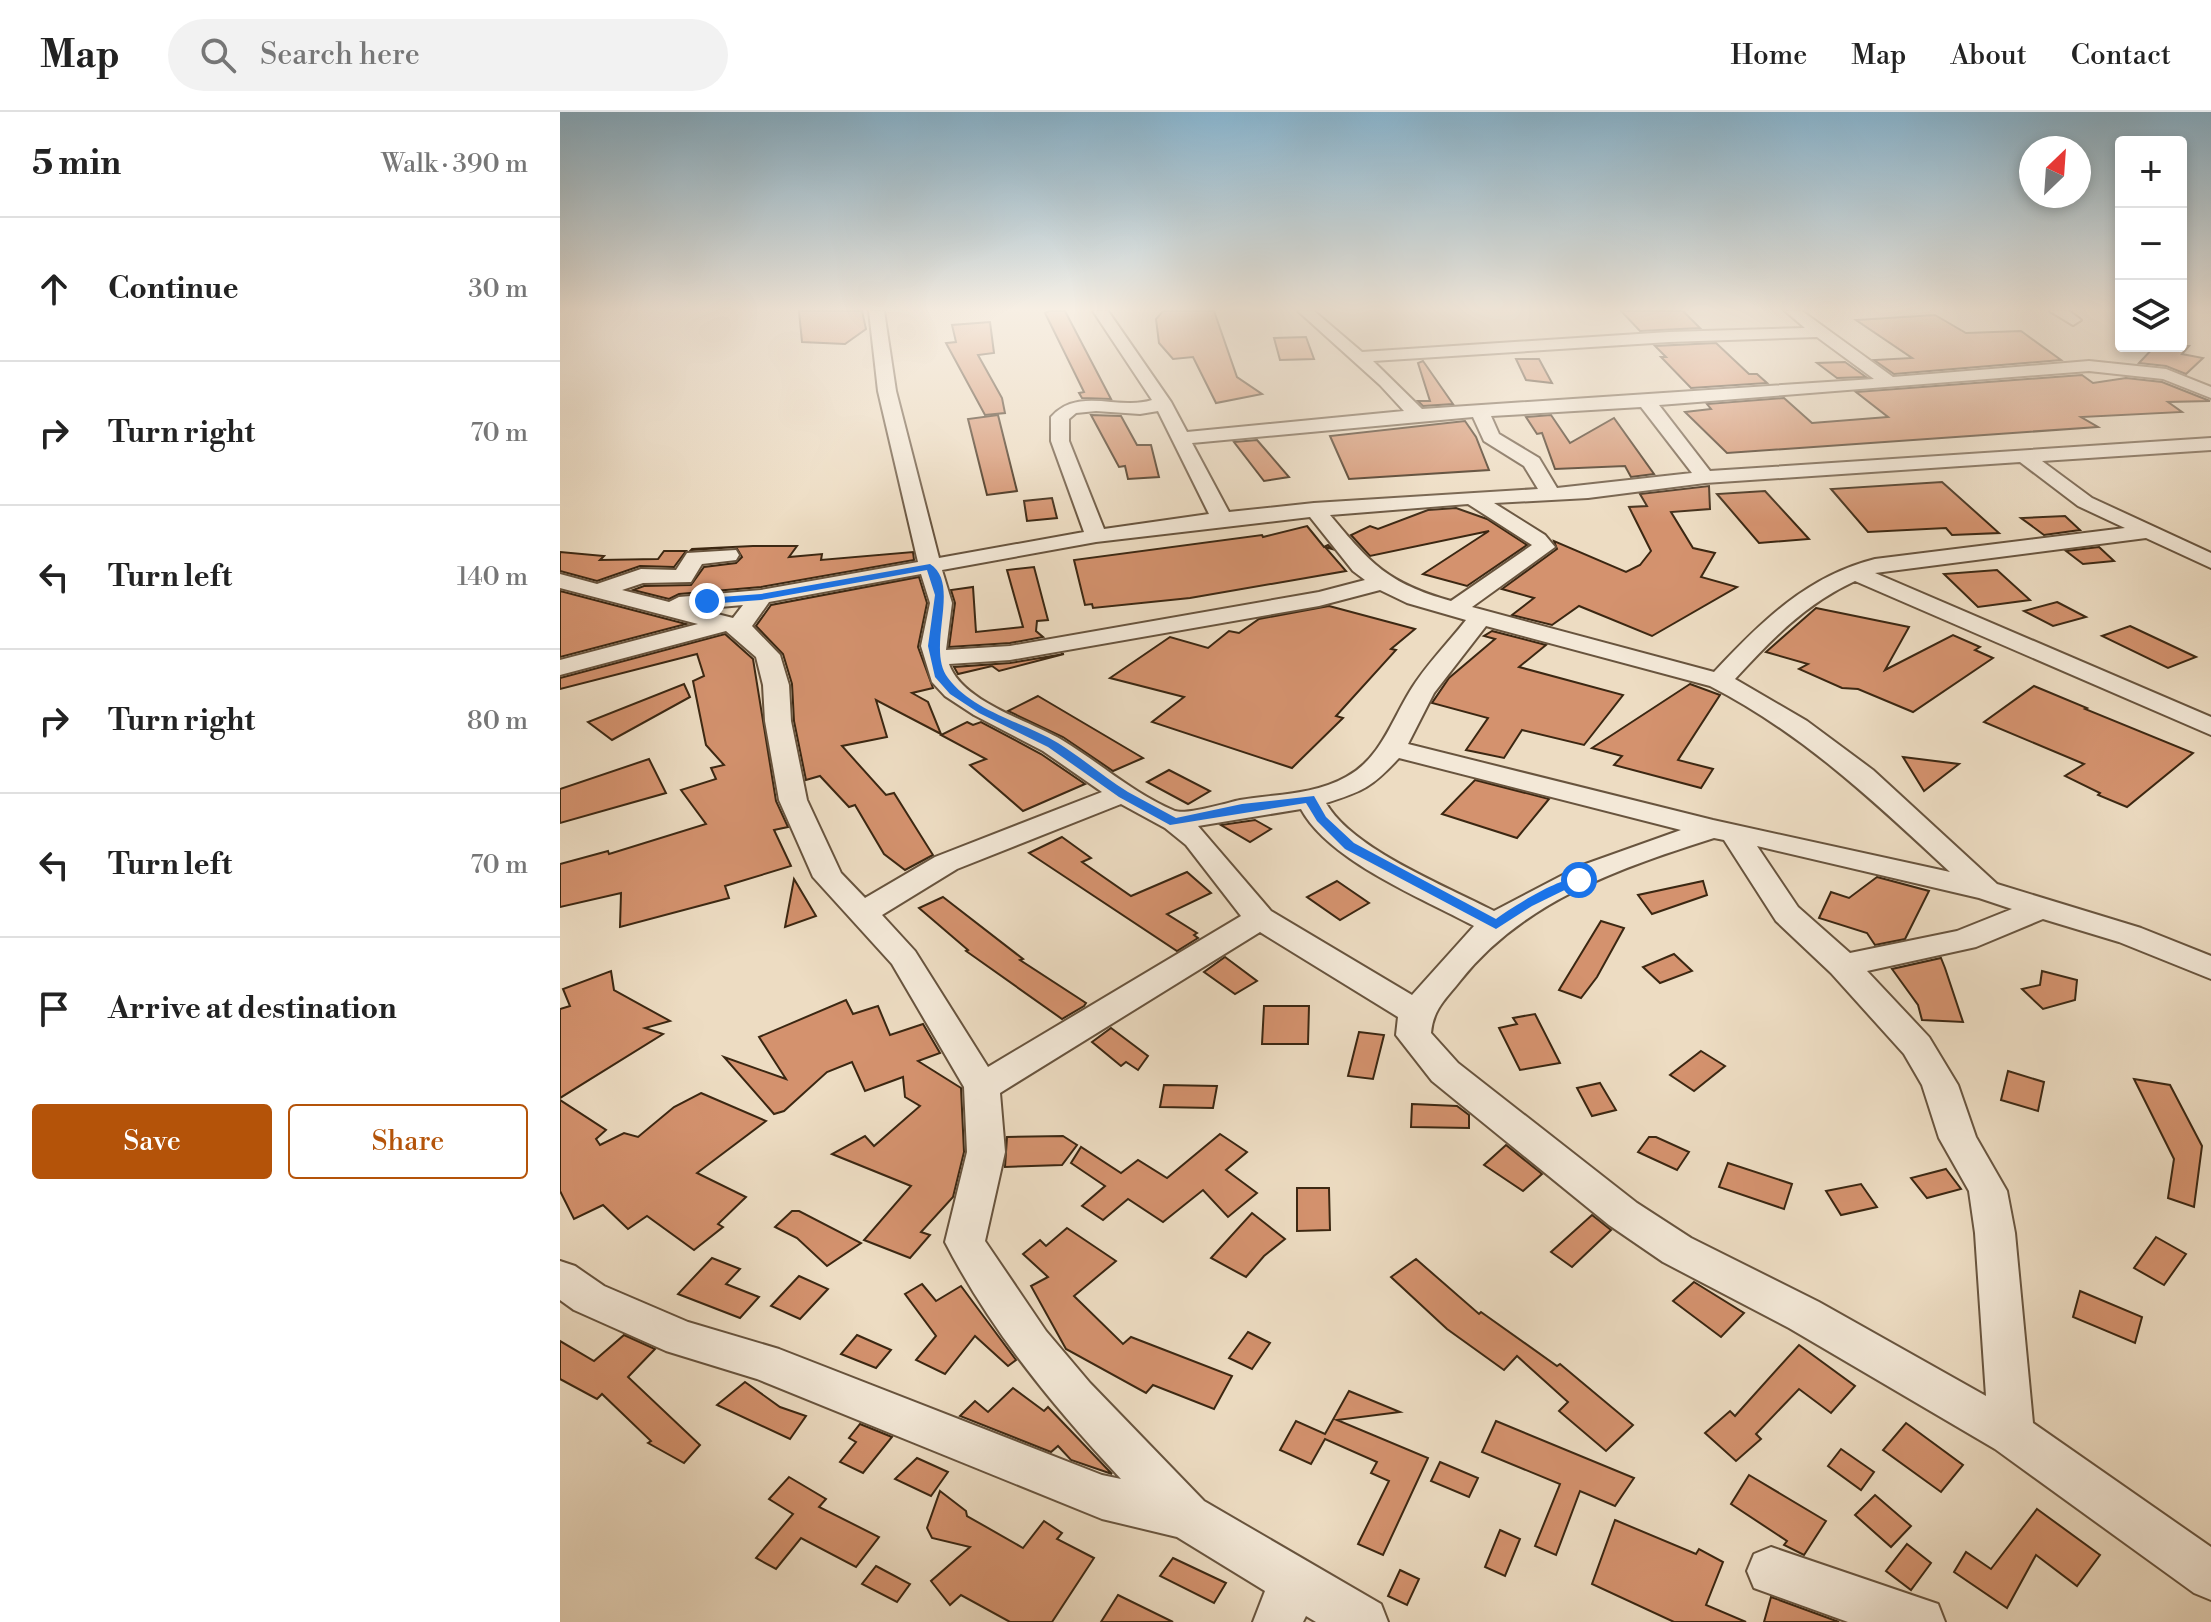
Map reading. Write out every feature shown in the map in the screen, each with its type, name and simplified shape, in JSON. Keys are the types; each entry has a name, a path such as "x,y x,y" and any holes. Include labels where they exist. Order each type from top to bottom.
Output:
{"street":[{"path":"886,381 941,603 933,646 941,677 954,691 983,710 1052,745 1123,794 1175,822 1196,839 1260,918 1416,1012"},
{"path":"1148,381 1182,438 1222,519"},
{"path":"1384,381 1417,415"},
{"path":"1182,438 1417,415 1896,381"},
{"path":"2184,381 2211,393"},
{"path":"1646,401 1705,477"},
{"path":"1096,536 1060,441 1060,417 1074,408 1149,407 1162,402"},
{"path":"1480,412 1491,437 1532,462 1550,493"},
{"path":"662,608 692,602 761,597 1096,536 1314,509 1588,492 1705,477 2022,455 2209,446"},
{"path":"2022,455 2085,502 2211,561"},
{"path":"1454,609 1544,547 1538,539 1470,497"},
{"path":"1314,509 1361,566 1382,583 1415,598 1719,681 1749,696 1826,747 1885,796 1988,891"},
{"path":"1719,681 1793,604 1828,582 1854,572 1932,558 2147,532"},
{"path":"560,601 585,587 641,576 683,577 695,558 728,555"},
{"path":"1854,572 1957,620 2122,686 2211,727"},
{"path":"935,658 1010,653 1319,599 1382,583"},
{"path":"585,587 733,625 764,650 773,666 784,761 800,817 828,877 904,958 982,1087 986,1152 965,1242 995,1293 1074,1397 1187,1517 1286,1600 1363,1622"},
{"path":"560,668 733,625 761,597"},
{"path":"1175,822 1242,808 1310,799 1353,785 1366,777 1393,748 1422,691 1481,617"},
{"path":"1393,748 1724,831 1988,891 2130,935 2211,968"},
{"path":"862,914 946,863 1123,794"},
{"path":"1310,799 1321,819 1349,846 1496,925"},
{"path":"1724,831 1629,856 1527,903 1480,938 1416,1012 1413,1035 1445,1072 1623,1214 1677,1250 1804,1315 2011,1434 2211,1576"},
{"path":"1724,831 1787,914 1843,965 1917,1046 1940,1085 1958,1138 1988,1191 1995,1233 2011,1434"},
{"path":"1843,965 1965,940 2041,908"},
{"path":"982,1087 1260,918"},
{"path":"560,1278 589,1298 681,1338 764,1362 1102,1497 1187,1517"},
{"path":"1771,1571 1920,1622"}],"building":[{"path":"967,381 993,381 1002,398 1005,413 985,415"},
{"path":"1079,381 1102,381 1111,399 1082,398 1079,393 1084,392"},
{"path":"1205,381 1244,381 1262,394 1216,403"},
{"path":"1424,381 1437,381 1453,404 1423,406 1418,401 1430,401"},
{"path":"1685,381 1767,383 1691,388"},
{"path":"1996,381 2157,381 2210,401 2168,402 2182,412 2081,417 2098,427 1727,453 1685,412 1711,409 1707,404 1784,398 1812,423 1888,417 1856,392"},
{"path":"998,415 1017,491 987,495 968,419"},
{"path":"1091,415 1121,416 1137,445 1151,445 1159,477 1128,479 1125,466 1119,467"},
{"path":"1551,415 1570,443 1614,418 1654,474 1631,477 1625,466 1555,469 1542,433 1537,434 1526,417"},
{"path":"1465,421 1476,437 1489,470 1349,479 1330,436"},
{"path":"1257,440 1289,477 1264,481 1234,442"},
{"path":"1942,482 1999,533 1952,535 1946,528 1868,532 1831,489"},
{"path":"1709,486 1710,509 1671,512 1693,548 1715,553 1701,577 1737,587 1652,636 1579,606 1552,625 1512,615 1534,598 1502,589 1557,549 1554,541 1626,572 1640,565 1651,551 1629,507 1647,506 1640,494"},
{"path":"1765,491 1809,539 1759,543 1717,494"},
{"path":"1052,498 1057,518 1027,521 1024,501"},
{"path":"1456,508 1487,519 1527,545 1467,586 1423,574 1489,531 1370,556 1351,535 1370,526 1378,529 1428,510"},
{"path":"2065,516 2080,530 2044,535 2021,518"},
{"path":"1307,526 1324,547 1328,545 1332,549 1325,547 1346,571 1190,598 1093,608 1092,604 1085,605 1074,560 1263,537"},
{"path":"753,546 797,546 789,557 822,554 821,560 913,552 914,560 761,587 679,594 669,599 633,590 644,586 691,585 704,567 736,563 742,557 736,547 692,549"},
{"path":"2099,547 2114,561 2083,564 2066,551"},
{"path":"664,551 686,551 674,567 640,566 597,581 560,571 560,552 604,556 600,560 658,559"},
{"path":"1034,567 1048,620 1037,621 1036,631 1043,637 1010,643 949,647 955,603 951,590 973,587 976,632 1023,627 1007,570"},
{"path":"1997,570 2030,600 1978,607 1944,574"},
{"path":"919,577 927,603 918,647 933,688 912,693 928,702 941,734 876,700 887,737 842,746 886,795 894,793 933,855 905,870 884,854 855,805 849,807 820,776 806,780 794,721 792,684 783,654 756,626 771,605"},
{"path":"560,591 686,624 560,657"},
{"path":"2057,602 2086,617 2053,626 2024,611"},
{"path":"1329,606 1415,629 1391,649 1396,650 1336,716 1343,718 1292,768 1152,722 1184,697 1110,678 1170,637 1208,648 1229,631 1239,633 1259,619"},
{"path":"1816,608 1909,627 1885,670 1953,635 1980,647 1975,650 1993,658 1913,712 1858,689 1842,688 1799,669 1808,664 1766,652"},
{"path":"2130,626 2196,657 2168,668 2102,636"},
{"path":"1492,631 1546,645 1519,667 1623,695 1584,745 1522,730 1504,758 1466,750 1488,718 1432,703 1449,678 1495,639 1484,636"},
{"path":"725,634 753,659 776,801 788,827 774,830 791,866 725,886 729,898 620,927 621,893 560,907 560,864 608,851 609,854 706,824 681,790 716,779 711,768 724,765 706,745 693,681 704,676 697,654 560,689 560,678"},
{"path":"1064,654 999,671 992,666 958,674 954,667 1010,663"},
{"path":"684,684 690,697 612,740 588,722"},
{"path":"1690,684 1720,695 1678,760 1713,769 1701,788 1614,765 1622,756 1592,748"},
{"path":"2034,686 2193,753 2127,807 2098,795 2100,793 2065,776 2084,764 1984,722"},
{"path":"1038,696 1143,758 1113,771 1063,737 1008,711"},
{"path":"967,722 973,725 981,722 1041,754 1085,784 1023,811 970,765 986,759 941,735"},
{"path":"1903,757 1959,764 1924,791"},
{"path":"649,759 666,793 560,823 560,789"},
{"path":"1169,770 1210,791 1188,804 1147,782"},
{"path":"1475,780 1549,799 1517,838 1442,814"},
{"path":"1255,820 1271,829 1250,842 1221,825"},
{"path":"1062,837 1091,858 1082,862 1131,896 1187,872 1211,893 1167,914 1197,933 1194,935 1198,938 1177,951 1029,853"},
{"path":"1877,877 1929,891 1905,939 1875,945 1867,933 1819,918 1831,892 1849,898"},
{"path":"794,879 816,916 785,927"},
{"path":"1337,881 1369,903 1340,920 1307,897"},
{"path":"1703,881 1707,895 1652,914 1638,895"},
{"path":"943,897 1023,959 1020,960 1086,1003 1084,1006 1062,1019 966,951 919,908"},
{"path":"1601,921 1624,928 1597,977 1581,998 1559,990"},
{"path":"1674,954 1692,971 1660,983 1643,967"},
{"path":"1225,957 1257,981 1235,994 1204,972"},
{"path":"1941,958 1963,1022 1922,1020 1918,1005 1892,969"},
{"path":"611,971 614,990 670,1021 645,1028 663,1034 560,1098 560,1009 570,1006 563,989"},
{"path":"2042,971 2077,980 2075,1000 2043,1009 2022,989 2040,985"},
{"path":"846,1000 853,1014 878,1006 890,1035 923,1024 940,1053 918,1061 961,1088 964,1152 953,1197 921,1232 930,1235 910,1258 864,1240 911,1186 832,1154 865,1136 874,1146 920,1106 905,1097 903,1077 865,1091 852,1062 827,1072 784,1111 774,1114 724,1057 786,1079 759,1037"},
{"path":"1264,1006 1309,1006 1308,1044 1262,1044"},
{"path":"1535,1014 1560,1063 1520,1070 1499,1028 1517,1024 1513,1018"},
{"path":"1111,1028 1148,1056 1138,1070 1126,1062 1121,1066 1092,1042"},
{"path":"1359,1032 1384,1035 1373,1079 1348,1076"},
{"path":"1701,1051 1725,1066 1694,1091 1670,1075"},
{"path":"2008,1071 2044,1082 2038,1111 2001,1100"},
{"path":"2134,1079 2170,1085 2202,1146 2194,1207 2168,1198 2174,1159"},
{"path":"1600,1083 1616,1110 1592,1116 1577,1088"},
{"path":"1164,1085 1217,1086 1213,1108 1160,1107"},
{"path":"701,1093 766,1121 697,1173 746,1197 718,1224 723,1227 694,1250 647,1216 628,1229 603,1205 574,1219 560,1191 560,1100 606,1130 596,1139 600,1145 624,1133 638,1137 674,1107"},
{"path":"1412,1104 1457,1106 1469,1115 1469,1128 1411,1127"},
{"path":"1220,1134 1247,1152 1226,1170 1257,1193 1228,1217 1203,1190 1163,1222 1128,1199 1103,1220 1082,1206 1105,1186 1071,1163 1081,1147 1121,1173 1138,1160 1167,1178"},
{"path":"1063,1136 1077,1145 1062,1165 1005,1167 1007,1137"},
{"path":"1649,1137 1656,1137 1689,1152 1677,1170 1638,1152"},
{"path":"1506,1145 1542,1174 1523,1191 1484,1165"},
{"path":"1728,1163 1792,1184 1784,1209 1719,1187"},
{"path":"1946,1169 1961,1189 1927,1198 1911,1178"},
{"path":"1861,1184 1877,1207 1841,1215 1826,1191"},
{"path":"1297,1188 1329,1188 1330,1230 1297,1231"},
{"path":"792,1211 799,1211 861,1243 827,1266 797,1238 775,1227"},
{"path":"1252,1213 1285,1239 1264,1256 1246,1277 1211,1258"},
{"path":"1592,1215 1611,1230 1572,1267 1551,1252"},
{"path":"1067,1228 1116,1261 1074,1296 1123,1344 1131,1337 1232,1376 1214,1409 1153,1385 1146,1393 1066,1349 1031,1286 1048,1277 1023,1254 1040,1240 1046,1246"},
{"path":"2156,1237 2186,1254 2164,1285 2134,1268"},
{"path":"712,1258 740,1269 726,1284 759,1297 740,1318 678,1294"},
{"path":"1416,1259 1479,1314 1481,1312 1557,1366 1560,1364 1633,1425 1606,1451 1559,1411 1568,1402 1517,1356 1504,1370 1447,1329 1391,1277"},
{"path":"799,1276 828,1289 800,1319 771,1306"},
{"path":"1694,1282 1744,1313 1721,1337 1673,1301"},
{"path":"922,1284 936,1301 961,1286 1016,1360 1008,1366 975,1336 945,1374 916,1360 936,1336 905,1294"},
{"path":"2080,1291 2142,1317 2135,1343 2073,1317"},
{"path":"1248,1332 1270,1343 1252,1369 1229,1358"},
{"path":"624,1335 655,1349 628,1377 700,1445 684,1463 648,1443 651,1441 602,1394 597,1399 560,1379 560,1341 594,1361"},
{"path":"857,1335 891,1350 876,1368 841,1354"},
{"path":"1799,1345 1855,1386 1831,1413 1799,1389 1756,1434 1761,1439 1736,1461 1705,1433 1730,1411 1735,1416"},
{"path":"745,1382 780,1407 806,1416 790,1439 717,1405"},
{"path":"1013,1388 1044,1411 1048,1407 1112,1474 1071,1460 1058,1446 1051,1452 960,1416 975,1401 988,1412"},
{"path":"1349,1391 1400,1412 1337,1420 1428,1458 1383,1555 1358,1544 1389,1481 1371,1473 1377,1462 1325,1439 1311,1464 1280,1450 1296,1421 1325,1434"},
{"path":"1496,1421 1634,1478 1615,1506 1580,1491 1556,1555 1535,1546 1560,1484 1482,1452"},
{"path":"1906,1423 1963,1465 1941,1492 1883,1450"},
{"path":"860,1424 892,1437 863,1473 840,1462 856,1442 849,1438"},
{"path":"1841,1449 1874,1472 1861,1490 1828,1466"},
{"path":"917,1458 948,1472 931,1496 895,1479"},
{"path":"1440,1462 1478,1478 1469,1497 1431,1481"},
{"path":"1749,1475 1826,1521 1804,1555 1784,1545 1787,1541 1731,1504"},
{"path":"789,1477 826,1499 819,1507 879,1537 856,1567 801,1538 776,1569 756,1558 793,1514 769,1499"},
{"path":"940,1491 966,1511 967,1516 1023,1548 1044,1521 1062,1533 1057,1539 1094,1558 1052,1622 1010,1622 961,1595 950,1605 931,1581 970,1547 932,1538 927,1528"},
{"path":"1875,1495 1911,1526 1891,1547 1855,1515"},
{"path":"2037,1509 2100,1555 2077,1586 2036,1555 2007,1608 1954,1572 1966,1552 1991,1569"},
{"path":"1615,1520 1696,1554 1699,1549 1723,1562 1706,1605 1746,1622 1674,1622 1592,1584"},
{"path":"1500,1530 1520,1539 1505,1576 1485,1567"},
{"path":"1907,1544 1931,1563 1911,1590 1886,1571"},
{"path":"1173,1558 1226,1583 1214,1603 1160,1576"},
{"path":"876,1566 910,1584 897,1602 862,1584"},
{"path":"1400,1570 1419,1579 1407,1605 1388,1596"},
{"path":"1118,1595 1173,1622 1101,1622"},
{"path":"1771,1597 1839,1622 1764,1622"}],"route":[{"path":"707,601 761,597 930,566 941,603 933,646 935,658 941,677 954,691 983,710 1052,745 1123,794 1175,822 1242,808 1310,799 1321,819 1349,846 1496,925 1527,903 1579,880"}]}
